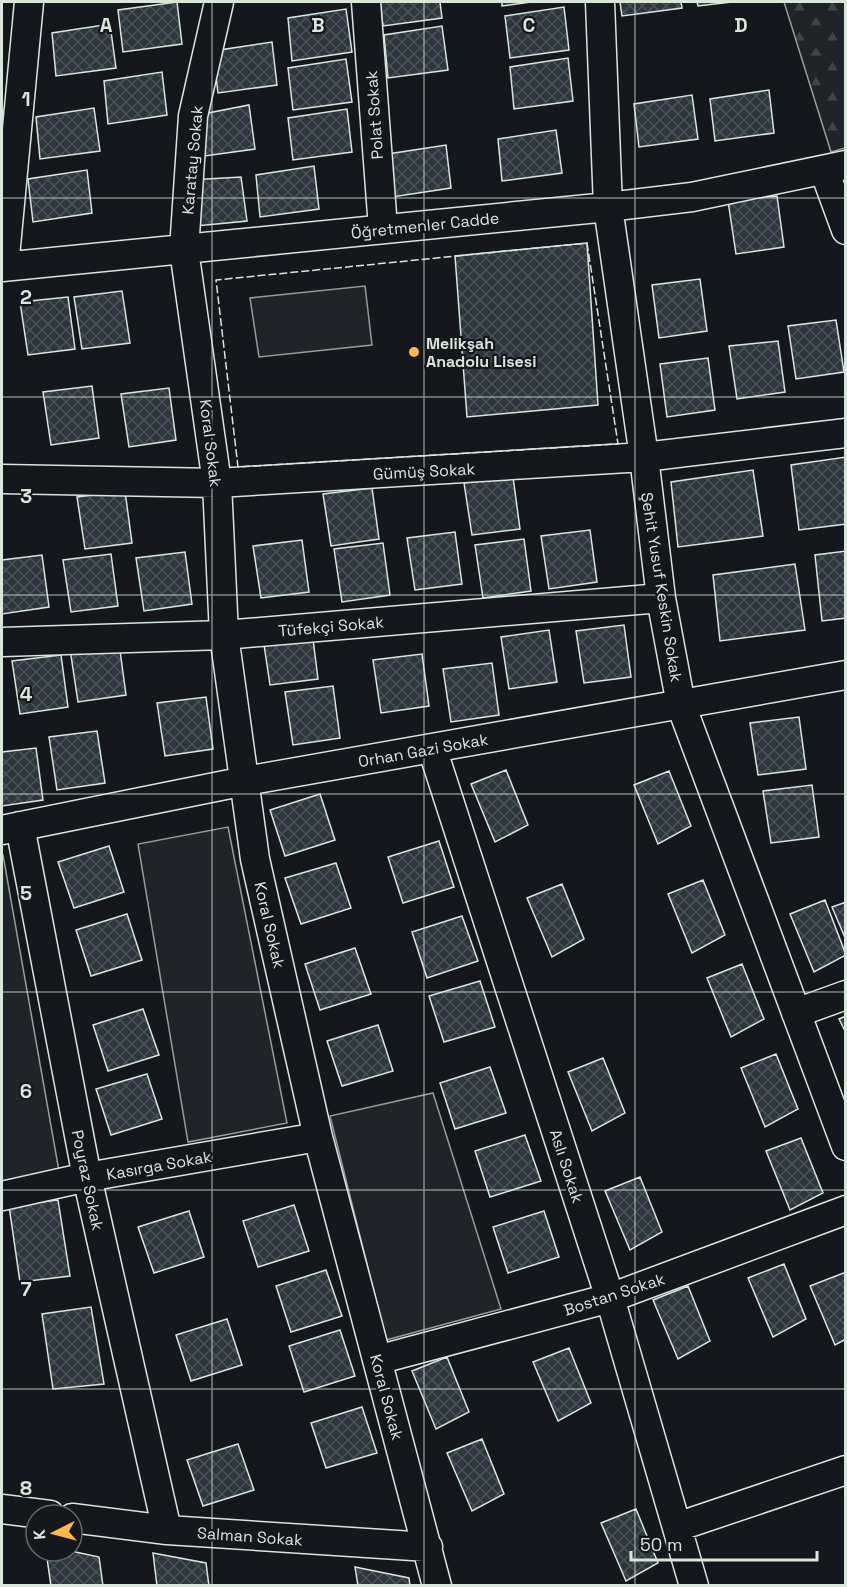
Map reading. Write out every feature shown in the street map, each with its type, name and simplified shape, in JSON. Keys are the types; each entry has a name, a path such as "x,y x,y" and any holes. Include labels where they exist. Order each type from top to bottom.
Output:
{"street":[{"path":"3,267 29,2"},
{"name":"Karatay Sokak","path":"184,250 193,116 219,2"},
{"name":"Polat Sokak","path":"366,2 383,228"},
{"name":"Şehit Yusuf Keskin Sokak","path":"600,2 608,207 644,457 661,598 681,705 846,1146"},
{"path":"835,168 846,230"},
{"name":"Öğretmenler Cadde","path":"3,267 608,207 692,197 835,168"},
{"name":"Koral Sokak","path":"184,250 217,483 224,634 255,858 318,1137 437,1586"},
{"name":"Gümüş Sokak","path":"2,479 217,483 644,457 846,433"},
{"name":"Tüfekçi Sokak","path":"2,642 224,634 661,598"},
{"name":"Orhan Gazi Sokak","path":"11,828 245,781 846,675"},
{"name":"Aslı Sokak","path":"432,748 610,1298 694,1586"},
{"name":"Poyraz Sokak","path":"11,828 167,1530"},
{"path":"796,1013 846,995"},
{"name":"Kasırga Sokak","path":"2,1196 87,1177 318,1137"},
{"name":"Bostan Sokak","path":"377,1360 610,1298 846,1210"},
{"path":"677,1527 846,1470"},
{"path":"2,1509 24,1512"},
{"name":"Salman Sokak","path":"84,1520 167,1530 428,1547"}],"green space":[{"path":"784,2 845,2 845,148 831,152"},
{"path":"365,286 372,345 259,357 250,298"},
{"path":"228,827 287,1123 188,1142 138,844"},
{"path":"2,855 59,1171 2,1181"},
{"path":"433,1093 501,1309 386,1340 330,1116"}],"building":[{"path":"177,2 182,44 123,52 118,10"},
{"path":"380,2 440,2 442,18 383,26"},
{"path":"502,2 531,2 502,6"},
{"path":"620,2 681,2 682,8 622,16"},
{"path":"697,2 732,2 698,6"},
{"path":"564,7 569,50 510,58 505,16"},
{"path":"346,9 352,52 292,61 288,18"},
{"path":"110,24 116,68 56,76 52,33"},
{"path":"442,26 448,70 388,78 384,35"},
{"path":"272,42 277,85 218,93 213,51"},
{"path":"568,58 573,101 514,109 510,67"},
{"path":"346,59 352,102 293,110 288,68"},
{"path":"162,72 167,115 108,124 104,81"},
{"path":"769,90 774,133 715,141 710,99"},
{"path":"692,95 698,139 639,147 634,104"},
{"path":"249,105 255,149 190,158 193,116"},
{"path":"94,108 100,151 40,159 36,117"},
{"path":"347,109 352,152 293,160 288,118"},
{"path":"556,130 562,173 502,181 498,139"},
{"path":"446,145 451,188 392,197 388,154"},
{"path":"314,166 319,209 260,217 256,175"},
{"path":"87,170 92,213 33,222 28,179"},
{"path":"241,177 247,221 186,227 189,180"},
{"path":"777,196 784,247 736,254 728,201"},
{"path":"587,243 598,405 467,417 455,256"},
{"path":"700,279 707,331 659,338 652,285"},
{"path":"122,291 130,343 82,349 74,297"},
{"path":"68,297 75,349 28,355 20,302"},
{"path":"836,320 844,372 796,379 788,326"},
{"path":"778,341 785,392 737,399 729,346"},
{"path":"708,358 715,410 667,417 660,364"},
{"path":"92,386 99,438 51,445 43,392"},
{"path":"169,388 176,440 129,447 121,394"},
{"path":"846,457 846,524 799,530 791,465"},
{"path":"753,470 763,536 678,547 671,482"},
{"path":"513,477 520,529 472,535 464,483"},
{"path":"372,488 379,539 331,546 323,494"},
{"path":"125,491 132,543 85,549 77,497"},
{"path":"590,530 597,582 549,589 541,536"},
{"path":"455,532 462,584 415,590 407,538"},
{"path":"524,539 531,591 483,598 475,545"},
{"path":"302,540 309,592 261,598 253,546"},
{"path":"383,543 390,595 342,602 334,549"},
{"path":"846,551 846,618 822,621 815,555"},
{"path":"185,552 192,604 144,611 136,558"},
{"path":"111,554 118,606 71,612 63,560"},
{"path":"42,555 49,607 2,614 2,560"},
{"path":"795,564 805,630 720,641 713,575"},
{"path":"624,625 631,677 584,683 576,631"},
{"path":"549,630 557,682 509,689 501,637"},
{"path":"312,631 318,679 270,685 263,638"},
{"path":"119,643 126,695 78,702 70,649"},
{"path":"422,654 429,706 381,713 373,660"},
{"path":"61,655 68,707 20,714 12,661"},
{"path":"492,663 499,715 451,722 443,669"},
{"path":"333,686 340,738 293,745 285,692"},
{"path":"206,697 213,749 165,756 157,703"},
{"path":"799,717 806,769 758,775 750,723"},
{"path":"97,731 105,783 57,790 49,737"},
{"path":"36,748 43,800 2,806 2,752"},
{"path":"506,770 528,825 495,842 471,784"},
{"path":"669,771 691,826 658,844 634,785"},
{"path":"812,785 819,837 771,843 763,791"},
{"path":"320,794 335,840 285,856 270,810"},
{"path":"439,841 454,887 403,903 388,857"},
{"path":"109,846 124,892 74,908 58,862"},
{"path":"336,863 351,908 301,924 285,878"},
{"path":"703,880 725,935 692,953 668,894"},
{"path":"562,884 584,939 552,957 527,898"},
{"path":"825,900 846,955 814,972 790,914"},
{"path":"846,902 846,940 832,907"},
{"path":"127,914 142,960 91,976 76,930"},
{"path":"462,916 478,961 427,978 412,932"},
{"path":"355,948 371,994 320,1010 305,964"},
{"path":"742,964 764,1019 731,1037 707,978"},
{"path":"480,981 495,1027 444,1042 429,996"},
{"path":"143,1009 159,1055 108,1071 93,1025"},
{"path":"846,1016 846,1033 839,1019"},
{"path":"378,1025 393,1071 342,1086 327,1041"},
{"path":"776,1054 798,1109 765,1127 741,1068"},
{"path":"603,1058 625,1113 592,1131 568,1072"},
{"path":"490,1067 506,1113 455,1129 440,1083"},
{"path":"147,1074 162,1119 111,1135 96,1089"},
{"path":"525,1135 541,1181 490,1197 475,1151"},
{"path":"801,1138 823,1193 790,1210 766,1151"},
{"path":"640,1177 662,1232 630,1250 605,1191"},
{"path":"58,1200 70,1276 20,1282 9,1206"},
{"path":"294,1205 309,1251 258,1267 243,1221"},
{"path":"189,1211 204,1257 154,1273 138,1227"},
{"path":"544,1211 559,1257 508,1273 493,1227"},
{"path":"784,1264 806,1319 773,1337 748,1278"},
{"path":"326,1270 342,1316 291,1332 276,1286"},
{"path":"846,1272 846,1339 835,1345 810,1286"},
{"path":"688,1286 710,1341 678,1359 653,1300"},
{"path":"91,1307 104,1384 53,1389 42,1314"},
{"path":"227,1319 242,1365 191,1381 176,1335"},
{"path":"340,1330 355,1376 304,1392 289,1346"},
{"path":"569,1348 591,1403 558,1421 533,1362"},
{"path":"447,1357 469,1412 436,1429 412,1371"},
{"path":"362,1407 377,1453 326,1468 311,1423"},
{"path":"482,1439 504,1494 472,1511 447,1453"},
{"path":"238,1444 254,1490 203,1506 187,1460"},
{"path":"636,1509 658,1563 626,1581 601,1523"},
{"path":"153,1553 206,1563 209,1586 157,1586"},
{"path":"84,1554 99,1557 103,1586 51,1586 48,1563 84,1563"},
{"path":"355,1567 409,1578 410,1586 358,1586"}],"fence":[{"path":"587,243 618,444 238,467 216,280 587,243"}],"place":[{"name":"Melikşah Anadolu Lisesi","path":"414,352"}]}
